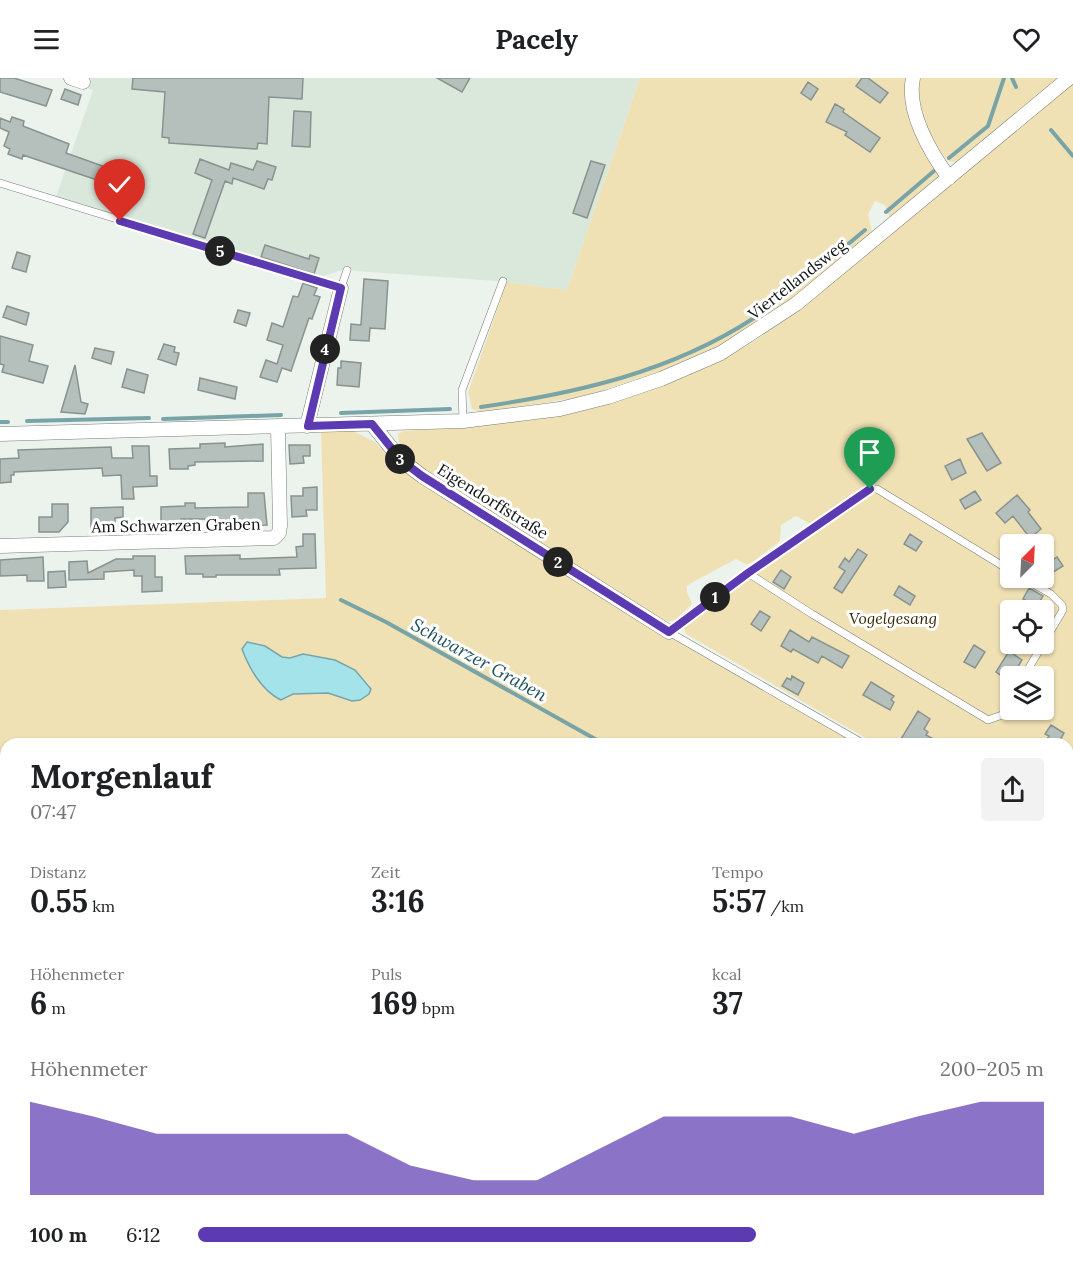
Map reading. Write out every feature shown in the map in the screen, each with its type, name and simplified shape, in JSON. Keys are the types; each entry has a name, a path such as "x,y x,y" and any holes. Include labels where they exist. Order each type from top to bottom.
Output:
{"street":[{"path":"913,78 912,93 923,139 949,178"},
{"name":"Viertellandsweg","path":"372,424 463,421 560,409 661,379 722,353 796,304 1070,78"},
{"path":"308,426 341,288"},
{"path":"0,434 372,424"},
{"name":"Eigendorffstraße","path":"372,424 401,460 422,476 669,632"},
{"name":"Am Schwarzen Graben","path":"0,546 274,538 278,535 280,526 278,426"}],"lane":[{"path":"0,183 341,288 347,270"},
{"path":"463,421 462,390 503,281"},
{"path":"669,632 748,573 870,489 877,489 1000,563"},
{"path":"748,573 988,720 1000,716"},
{"path":"1040,588 1051,594 1062,605 1063,610 1054,626"},
{"name":"Eigendorffstraße","path":"669,632 854,738"}],"shaded area":[{"path":"85,78 640,78 567,290 497,281 342,270 321,277 56,197 93,90 82,86"}],"green space":[{"path":"640,78 907,78 938,172 938,179 890,218 885,205 875,201 868,214 872,233 797,296 716,348 658,372 582,397 482,412 472,409 468,392 507,282 567,290"},
{"path":"919,78 1059,78 957,163 948,161 930,133 922,111"},
{"name":"Vogelgesang","path":"1073,81 1073,738 866,738 686,634 683,626 754,571 878,486 872,482 811,524 796,516 781,525 780,541 751,563 746,564 736,559 687,586 692,604 675,620 666,622 417,465 399,448 398,434 403,431 485,425 526,419 566,412 644,392 720,360 782,322"},
{"path":"353,431 375,442 393,460 662,633 846,738 0,738 0,610 326,598 321,432","holes":["265,646 282,657 290,658 303,654 335,660 355,670 371,686 352,701 328,693 293,694 286,699 263,685 249,666 242,648"]}],"water":[{"path":"247,642 265,646 282,657 290,658 303,654 335,660 355,670 371,689 369,694 360,700 352,701 328,693 293,694 281,700 262,685 252,671 242,649"}],"building":[{"path":"0,78 14,78 52,90 46,106 0,92"},
{"path":"133,78 303,78 302,99 269,97 267,144 258,143 257,149 169,143 169,138 162,137 165,92 132,89"},
{"path":"437,78 470,78 462,92"},
{"path":"862,78 868,78 888,93 880,103 856,86"},
{"path":"808,82 818,89 811,100 801,93"},
{"path":"65,89 81,95 78,105 61,99"},
{"path":"835,104 880,138 870,152 845,135 847,132 826,122"},
{"path":"294,111 311,112 310,147 292,146"},
{"path":"12,117 24,121 23,126 69,144 66,153 108,168 103,182 23,155 22,159 8,154 10,149 4,146 9,132 0,128 0,118 10,122"},
{"path":"200,159 229,170 231,163 253,170 257,161 276,167 272,180 268,179 264,189 233,178 232,184 225,181 205,238 193,234 212,180 195,173"},
{"path":"591,161 605,165 587,218 573,213"},
{"path":"265,245 309,259 310,255 319,258 314,274 261,257"},
{"path":"17,252 30,256 26,272 12,268"},
{"path":"364,279 388,281 385,329 370,328 369,341 350,340 351,324 361,325"},
{"path":"303,283 317,288 314,295 320,297 312,319 309,318 291,371 282,368 277,382 260,377 266,360 277,364 283,345 267,340 272,323 283,327 293,296 298,297"},
{"path":"7,306 29,313 26,325 3,317"},
{"path":"238,310 250,313 246,326 234,322"},
{"path":"0,336 33,345 29,361 48,366 43,383 2,372 4,365 0,364"},
{"path":"164,344 175,347 174,352 179,353 176,365 158,359"},
{"path":"95,348 114,352 111,364 92,358"},
{"path":"341,361 361,363 359,387 337,385 338,368 341,368"},
{"path":"75,365 81,402 88,404 85,414 61,412"},
{"path":"127,369 148,375 144,393 122,387"},
{"path":"200,378 237,387 235,399 198,390"},
{"path":"982,433 1001,463 987,471 967,439"},
{"path":"225,443 225,447 263,444 263,461 195,462 195,465 188,466 188,469 170,469 169,449 200,448 200,444"},
{"path":"289,445 310,445 310,456 303,456 304,463 290,464"},
{"path":"132,446 149,446 150,476 157,476 157,486 133,487 134,499 122,499 121,475 103,476 102,468 14,472 14,475 11,475 11,482 0,483 0,459 19,458 18,450 111,447 112,458 133,458"},
{"path":"960,459 966,473 952,480 945,466"},
{"path":"317,487 317,510 306,510 307,516 292,517 291,496 303,496 303,488"},
{"path":"975,491 981,500 965,509 960,500"},
{"path":"248,493 264,493 267,525 243,526 243,521 205,525 205,519 181,519 181,524 172,524 167,530 161,525 161,507 185,506 185,503 195,503 195,508 248,507"},
{"path":"1017,495 1030,510 1028,512 1041,529 1035,534 1027,534 1013,516 1005,523 996,513"},
{"path":"52,504 68,504 68,522 59,532 39,532 39,517 52,517"},
{"path":"123,507 123,517 115,518 115,530 91,531 91,508"},
{"path":"303,534 315,534 316,568 279,569 280,575 203,577 203,574 186,574 185,556 240,555 240,559 297,557 296,547 303,546"},
{"path":"910,534 922,542 916,551 904,544"},
{"path":"858,549 867,555 842,593 834,588 845,571 839,567 845,558 849,562"},
{"path":"133,556 155,556 155,577 162,577 162,591 142,592 142,576 134,576 134,570 104,572 104,579 69,580 69,562 87,561 88,573 116,559 133,559"},
{"path":"43,557 44,581 27,581 27,575 0,576 0,560"},
{"path":"1057,557 1063,566 1054,572 1054,559"},
{"path":"781,570 791,577 784,589 773,582"},
{"path":"65,571 66,587 48,588 48,572"},
{"path":"899,586 915,596 910,605 894,595"},
{"path":"1029,588 1043,596 1041,600 1023,599"},
{"path":"760,611 770,617 761,631 751,624"},
{"path":"790,630 809,642 812,637 849,656 842,668 822,656 818,663 793,649 791,652 781,646"},
{"path":"974,645 985,652 975,668 964,662"},
{"path":"1007,654 1013,654 1022,660 1018,666 1000,666 1000,675 996,672"},
{"path":"792,676 804,683 798,695 782,686 787,678 791,680"},
{"path":"871,682 894,696 890,710 863,695"},
{"path":"918,711 930,719 924,729 928,732 926,735 931,738 902,738"},
{"path":"1051,725 1064,733 1061,738 1048,738 1049,736 1045,734"}],"waterway":[{"path":"949,158 988,126 1004,78"},
{"path":"1012,78 1016,87"},
{"path":"1051,130 1073,156"},
{"path":"886,212 934,171"},
{"path":"481,407 588,387 622,378 690,353 754,318 811,276 865,230"},
{"path":"341,413 450,409"},
{"path":"163,419 281,415"},
{"path":"27,421 149,418"},
{"path":"0,422 8,422"},
{"name":"Schwarzer Graben","path":"341,600 386,622 593,738"}],"route":[{"path":"120,221 341,288 311,405 308,426 372,424 401,460 422,476 669,632 748,573 870,489"}]}
